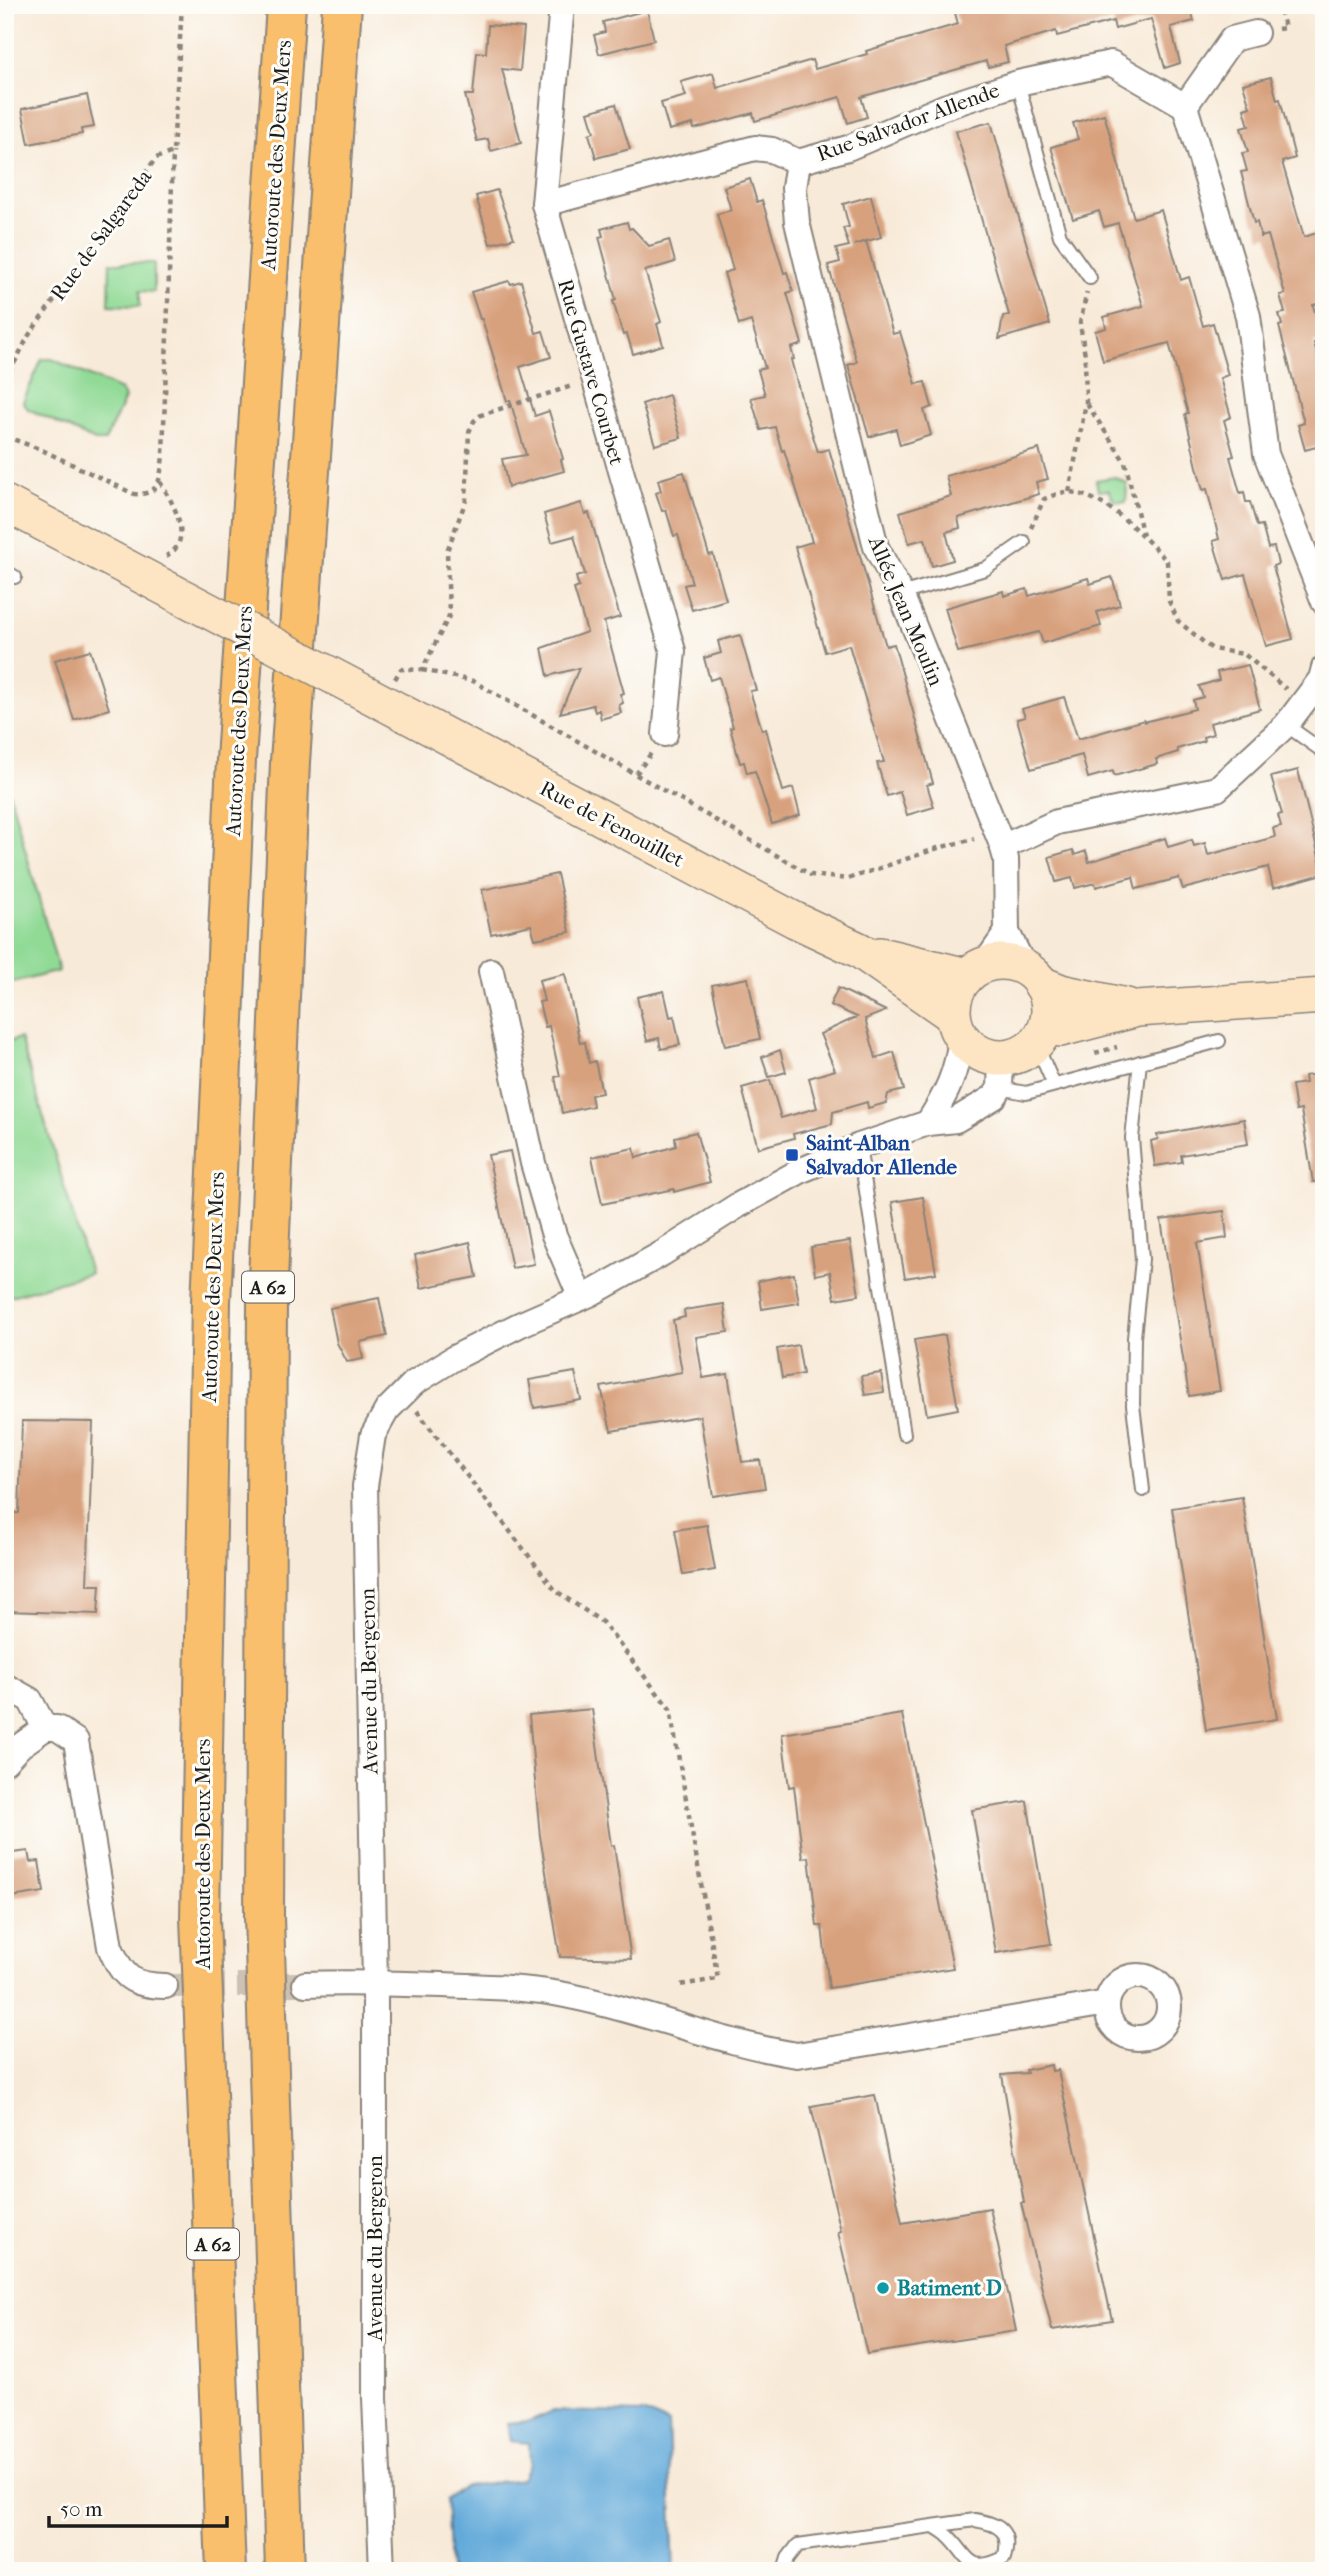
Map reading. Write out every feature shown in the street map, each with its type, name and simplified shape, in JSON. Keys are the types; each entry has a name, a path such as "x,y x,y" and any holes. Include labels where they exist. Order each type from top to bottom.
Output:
{"highway":[{"name":"Autoroute des Deux Mers","path":"226,2571 200,1918 211,1315 236,760 286,5"},
{"name":"A 62","path":"285,2571 264,1917 267,1304 290,762 342,5"}],"main road":[{"name":"Rue de Fenouillet","path":"5,503 794,920 859,950 956,1026 978,1054 1001,1073 1014,1057 1041,1035 1137,1009 1324,996"},
{"name":"Rue de Fenouillet","path":"859,950 975,970 1009,962 1061,992 1137,1009"},
{"path":"956,1026 955,994 975,970"},
{"path":"1033,975 1049,1006 1041,1035"}],"street":[{"name":"Rue Gustave Courbet","path":"562,5 544,204 673,651 665,734"},
{"path":"1256,33 1232,39 1185,106 1248,316 1266,454 1324,602"},
{"name":"Rue Salvador Allende","path":"544,204 755,148 772,150 798,162 848,148 944,107 1018,83 1111,63 1185,106"},
{"name":"Allée Jean Moulin","path":"798,162 794,188 797,222 876,547 901,594 1002,845 1006,859 1007,932 1033,975"},
{"path":"1002,845 1057,822 1217,789 1286,725 1321,679 1324,668"},
{"path":"975,970 1007,932"},
{"path":"491,971 533,1163 554,1236 581,1297"},
{"path":"928,1123 952,1082 959,1056 956,1026"},
{"name":"Avenue du Bergeron","path":"382,2571 375,2398 375,1983 365,1486 373,1436 385,1415 414,1383 454,1358 581,1297 663,1253 773,1185 859,1146 928,1123 956,1120 994,1097 1001,1073"},
{"path":"8,1688 30,1700 45,1728"},
{"path":"5,1762 20,1746 45,1728 57,1728 76,1741 110,1947 118,1966 132,1982 147,1986 165,1986"},
{"path":"305,1984 502,1987 564,1994 645,2014 764,2050 797,2055 1107,2003"}],"lane":[{"path":"1018,83 1060,236 1090,278"},
{"path":"901,594 985,569 1024,542"},
{"path":"1286,725 1324,752"},
{"path":"1041,1035 1054,1085"},
{"path":"1001,1073 1026,1093 1219,1041"},
{"path":"1140,1062 1132,1138 1142,1259 1134,1338 1133,1405 1143,1490"},
{"path":"859,1146 904,1434"},
{"path":"785,2571 788,2558 798,2545 975,2520 993,2523 1003,2531 1008,2544 1004,2558 992,2567 977,2568 965,2561 948,2536 934,2526"}],"path":[{"path":"5,436 42,450 134,494 145,495 154,490 160,481 173,152 183,5"},
{"name":"Rue de Salgareda","path":"5,381 29,335 156,158 173,152"},
{"path":"1069,492 1086,403 1085,356 1080,323 1090,278"},
{"path":"422,670 449,616 447,551 466,500 469,432 474,421 481,415 593,380"},
{"path":"1086,403 1125,462 1144,537"},
{"path":"130,569 145,554 166,556 175,552 179,544 177,509 160,481"},
{"path":"1024,542 1044,499 1069,492 1108,507 1144,537 1167,561 1168,601 1178,621 1212,649 1244,654 1303,703"},
{"path":"401,669 422,670 473,681 811,875 848,879 938,848 981,837 1002,845"},
{"path":"385,1415 401,1424 417,1410 556,1591 602,1622 670,1709 718,1979 679,1985"}],"green space":[{"path":"110,263 154,263 154,292 140,291 140,306 109,305"},
{"path":"42,359 52,359 121,390 125,398 105,441 95,441 28,409 23,402"},
{"path":"1114,477 1127,483 1126,502 1114,501 1109,490 1098,491 1096,480"},
{"path":"5,777 59,971 5,985"},
{"path":"20,1038 90,1273 5,1298 5,1043"}],"water":[{"path":"553,2411 645,2413 668,2423 674,2571 450,2571 446,2500 464,2486 522,2479 530,2463 529,2443 510,2441 507,2423 529,2421"}],"building":[{"path":"982,5 1190,5 1194,21 1171,27 1180,63 1165,68 1151,19 1115,29 1113,21 1057,36 1056,31 1004,46 1008,62 988,67 986,61 861,97 867,117 848,123 840,97 755,121 753,113 694,129 693,124 669,130 661,103 686,96 681,82 713,73 717,88 812,60 815,69 958,24 955,13"},
{"path":"647,10 654,40 599,54 594,35 605,32 603,22"},
{"path":"488,25 524,28 520,71 502,69 521,143 491,151 488,139 477,141 465,95 473,95 477,52 486,53"},
{"path":"1271,77 1277,100 1280,99 1295,158 1282,162 1304,237 1320,232 1324,244 1324,302 1313,305 1322,341 1314,343 1324,379 1324,445 1305,450 1298,425 1304,423 1279,326 1282,325 1279,314 1285,313 1280,295 1285,294 1268,235 1261,237 1257,222 1254,223 1241,172 1247,171 1242,153 1248,152 1241,128 1249,126 1244,109 1250,107 1243,84"},
{"path":"87,95 94,127 81,129 82,134 29,144 22,109"},
{"path":"616,104 630,149 596,158 589,134 594,132 588,112"},
{"path":"1104,114 1134,218 1161,210 1181,280 1189,277 1203,326 1213,323 1228,375 1220,378 1231,417 1224,420 1234,456 1230,457 1240,493 1244,492 1246,502 1250,502 1257,526 1262,525 1268,548 1274,547 1278,564 1273,566 1293,639 1266,646 1245,574 1225,580 1213,541 1219,539 1207,489 1203,490 1197,467 1185,414 1188,413 1169,343 1103,361 1095,331 1106,328 1104,317 1143,306 1118,223 1104,227 1099,211 1073,219 1051,147 1078,139 1073,123"},
{"path":"991,122 1050,324 999,339 1003,316 1009,315 956,131"},
{"path":"750,179 757,202 762,200 784,273 787,272 793,291 787,293 802,344 791,348 794,359 791,360 802,401 818,452 829,449 886,646 894,644 933,783 927,785 934,807 907,815 900,792 887,796 877,763 884,762 849,645 825,652 795,547 812,542 806,520 775,427 761,430 751,398 765,395 758,370 765,368 751,321 739,325 724,273 733,270 717,214 731,210 724,187"},
{"path":"497,190 514,238 490,244 476,196"},
{"path":"871,196 881,237 866,241 893,334 900,332 916,384 925,382 932,407 924,410 931,435 900,445 896,429 869,437 848,365 857,362 828,265 840,262 836,249 849,246 843,228 849,227 843,204"},
{"path":"627,222 629,229 632,228 649,246 669,240 675,262 645,271 661,322 657,324 663,345 633,354 627,334 623,335 613,301 616,300 599,237 603,236 601,229"},
{"path":"509,281 511,284 521,281 536,333 543,331 551,357 520,367 535,416 549,411 564,471 508,487 502,459 526,455 510,400 507,401 471,292"},
{"path":"669,395 681,438 655,445 642,404"},
{"path":"1039,449 1048,479 1036,482 1039,494 958,518 960,528 946,532 953,560 932,566 925,539 909,543 900,512 951,496 946,476"},
{"path":"684,472 709,555 713,554 726,600 692,610 684,585 692,583 678,535 674,536 666,510 662,511 656,493 661,491 658,480"},
{"path":"581,503 585,514 589,513 620,617 604,622 624,693 620,694 623,703 619,705 621,713 601,719 599,710 595,712 593,705 560,713 579,668 548,676 542,648 587,632 574,589 579,587 576,577 585,574 574,536 552,542 544,514"},
{"path":"1112,577 1120,605 1097,612 1101,626 1043,643 1039,632 958,652 945,608 1003,591 1004,596 1027,589 1029,596 1088,578 1090,584"},
{"path":"740,635 756,690 750,691 762,730 766,729 783,791 793,788 800,815 772,824 755,771 747,773 744,762 740,763 719,677 710,680 704,658 721,653 718,641"},
{"path":"90,650 109,709 74,720 55,660"},
{"path":"1248,665 1260,709 1210,723 1213,734 1203,737 1204,741 1156,759 1157,764 1114,776 1113,771 1088,778 1082,755 1031,769 1017,719 1025,717 1022,709 1064,697 1078,739 1195,709 1193,700 1203,697 1199,686 1219,680 1217,672"},
{"path":"1298,770 1323,874 1273,888 1268,867 1183,889 1179,878 1136,889 1133,877 1096,887 1095,883 1075,888 1072,878 1056,882 1049,857 1073,850 1075,855 1086,851 1089,862 1165,838 1168,847 1192,840 1194,846 1205,843 1208,855 1275,837 1273,828 1281,826 1278,815 1282,814 1271,777"},
{"path":"557,874 570,932 535,939 531,925 491,934 482,890"},
{"path":"565,974 580,1043 585,1042 589,1063 595,1061 602,1093 591,1095 593,1106 562,1113 555,1077 560,1076 549,1026 545,1027 539,1002 544,1001 539,980"},
{"path":"748,978 760,1039 725,1046 712,985"},
{"path":"838,988 886,1011 865,1019 876,1058 894,1052 904,1090 888,1094 886,1103 868,1108 867,1102 833,1112 832,1124 793,1134 794,1138 758,1148 742,1088 770,1080 781,1118 817,1108 809,1078 835,1070 820,1034 857,1017 830,1005"},
{"path":"664,991 670,1017 674,1016 680,1045 661,1049 659,1038 647,1041 637,997"},
{"path":"780,1050 786,1072 769,1077 762,1057"},
{"path":"1324,1073 1324,1181 1313,1182 1301,1110 1296,1111 1292,1085 1305,1083 1304,1076"},
{"path":"1244,1119 1248,1144 1181,1155 1182,1162 1155,1166 1151,1141 1158,1139 1157,1135"},
{"path":"696,1132 710,1182 674,1192 674,1189 602,1204 592,1157 634,1148 636,1158 676,1146 675,1137"},
{"path":"510,1151 534,1264 512,1268 488,1155"},
{"path":"923,1197 936,1273 905,1278 892,1202"},
{"path":"1224,1211 1227,1238 1197,1243 1220,1391 1189,1396 1161,1220"},
{"path":"850,1241 859,1295 835,1299 830,1272 815,1275 811,1247"},
{"path":"470,1242 477,1277 421,1288 415,1255"},
{"path":"794,1274 799,1303 762,1309 758,1281"},
{"path":"379,1298 387,1336 360,1342 363,1359 347,1362 337,1343 330,1308"},
{"path":"724,1304 728,1332 696,1337 703,1378 728,1374 742,1462 760,1460 765,1488 713,1496 700,1416 611,1431 601,1387 682,1372 673,1320 685,1317 684,1310"},
{"path":"945,1335 958,1409 927,1415 914,1340"},
{"path":"798,1345 803,1374 782,1378 777,1349"},
{"path":"575,1372 581,1400 534,1408 529,1380"},
{"path":"881,1373 884,1392 865,1395 861,1376"},
{"path":"22,1421 93,1422 87,1585 100,1585 98,1614 5,1611 5,1513 19,1513"},
{"path":"1242,1497 1277,1719 1206,1730 1172,1508"},
{"path":"707,1525 715,1570 683,1575 675,1530"},
{"path":"592,1709 611,1846 614,1845 631,1959 560,1957 540,1836 529,1715"},
{"path":"902,1714 953,1968 829,1988 822,1926 817,1926 809,1857 803,1858 794,1786 789,1787 782,1734"},
{"path":"1027,1801 1051,1944 996,1953 972,1810"},
{"path":"28,1851 30,1862 39,1861 44,1892 5,1898 5,1854"},
{"path":"1051,2065 1052,2071 1058,2070 1112,2320 1052,2330 1021,2203 1024,2203 1002,2075 1027,2073 1026,2070"},
{"path":"875,2095 902,2223 990,2208 1016,2331 867,2354 811,2106"}],"tunnel":[{"path":"165,1986 305,1984"}],"place":[{"name":"Saint-Alban Salvador Allende","path":"792,1155"},
{"name":"Batiment D","path":"883,2288"}]}
